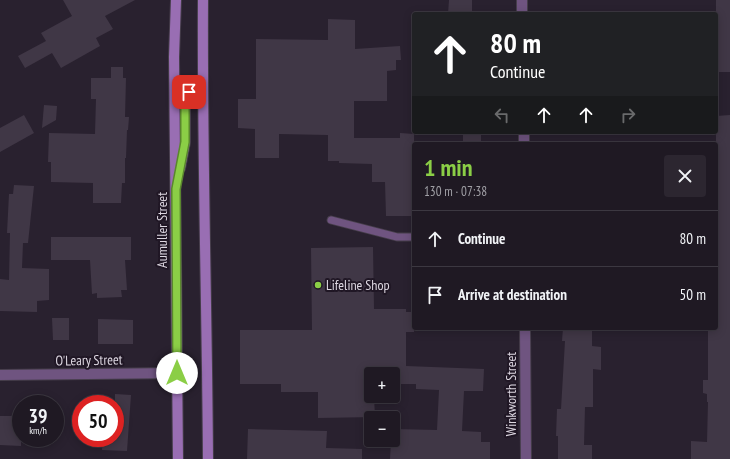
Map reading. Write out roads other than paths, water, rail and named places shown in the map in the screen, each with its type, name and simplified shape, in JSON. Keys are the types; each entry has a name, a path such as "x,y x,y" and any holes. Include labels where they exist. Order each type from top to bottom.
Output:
{"main road":[{"name":"Aumuller Street","path":"176,0 174,57 178,459"},
{"path":"204,0 203,90 208,459"},
{"path":"176,189 185,142 185,99 189,92 193,90 203,90"}],"street":[{"path":"522,0 522,12"},
{"name":"Winkworth Street","path":"525,330 526,459"},
{"name":"O'Leary Street","path":"0,375 177,373"}],"lane":[{"path":"331,220 397,237 412,238"}],"place":[{"name":"Lifeline Shop","path":"318,285"}]}
